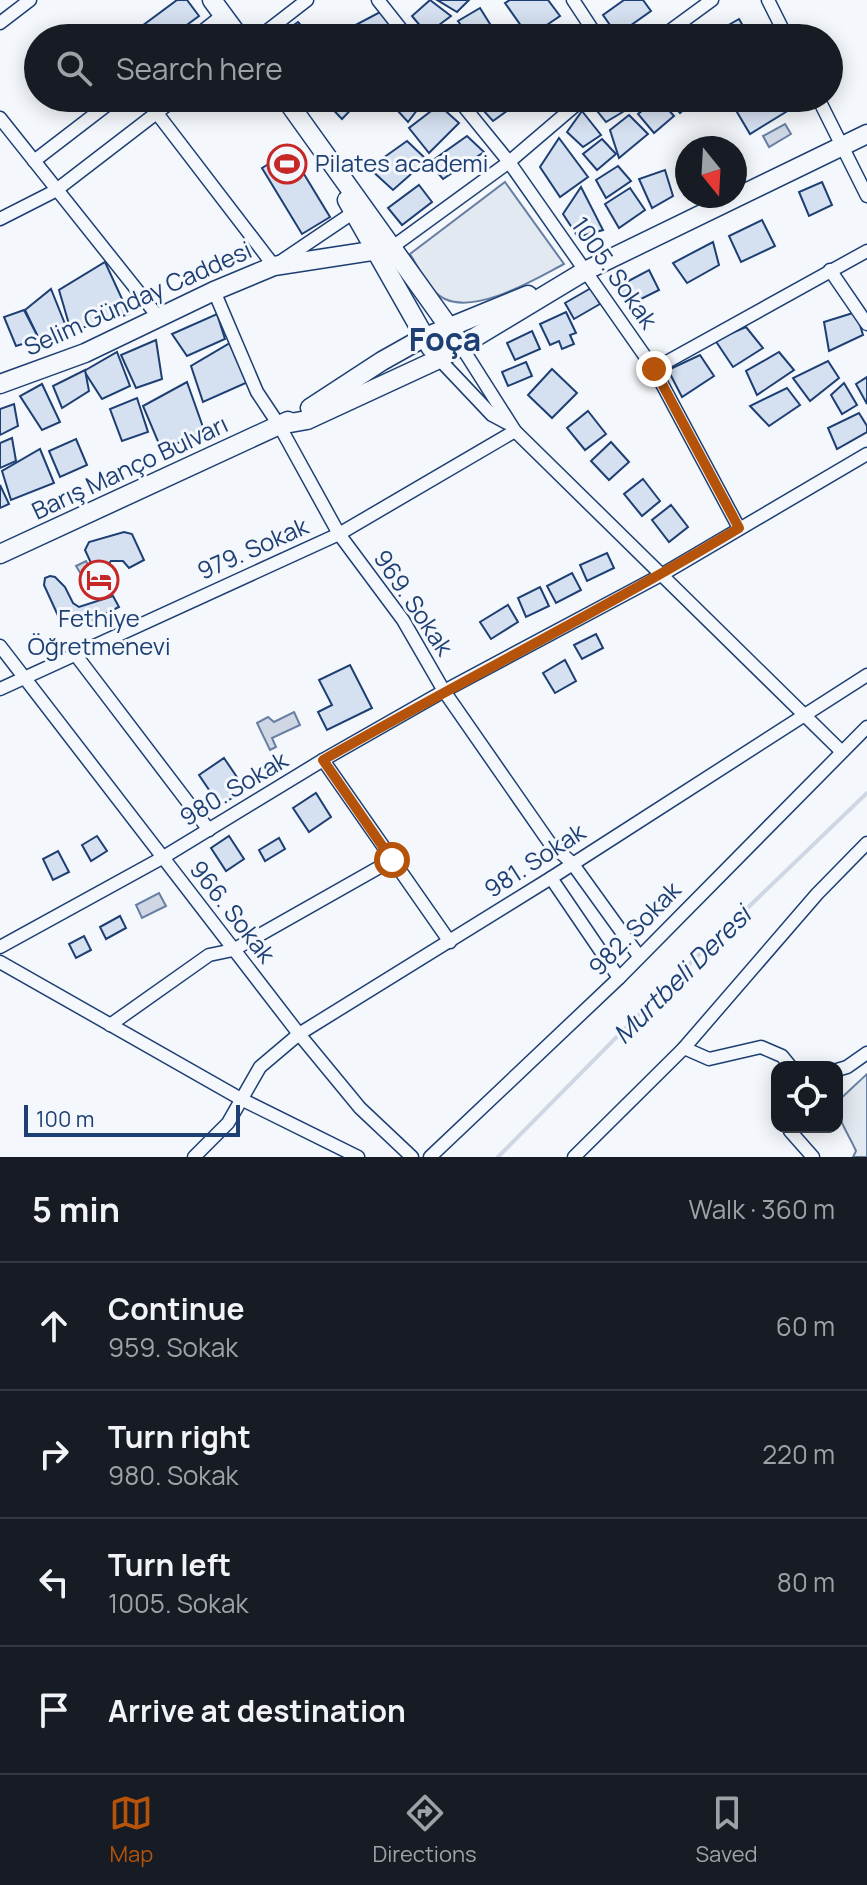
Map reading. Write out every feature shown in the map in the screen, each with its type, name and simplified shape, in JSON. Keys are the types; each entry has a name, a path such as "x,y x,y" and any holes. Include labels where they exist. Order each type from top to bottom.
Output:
{"main road":[{"path":"212,0 230,24"},
{"path":"295,112 319,144 383,249 423,338 439,359"},
{"name":"Barış Manço Bulvarı","path":"0,554 279,425 423,338 581,273 867,134"},
{"path":"383,249 450,327 461,346"},
{"name":"Selim Günday Caddesi","path":"0,384 85,353 274,266 383,249"},
{"name":"Barış Manço Bulvarı","path":"279,425 307,420 439,359 581,273"}],"street":[{"path":"0,23 30,0"},
{"path":"276,24 307,0"},
{"path":"378,0 397,24"},
{"path":"573,0 589,24"},
{"path":"679,24 712,0"},
{"path":"768,0 780,24"},
{"path":"212,24 223,15"},
{"path":"34,161 98,112"},
{"path":"0,219 55,191 156,112 274,266 358,209"},
{"name":"1005. Sokak","path":"468,112 509,162 581,273 654,369 739,528"},
{"path":"383,249 509,162 568,112"},
{"path":"825,112 867,196"},
{"path":"0,118 55,191 160,319"},
{"path":"654,369 867,251"},
{"path":"830,270 867,324"},
{"name":"969. Sokak","path":"214,291 257,392 279,425 339,534 403,620 444,691 549,842 572,863 639,956"},
{"path":"461,346 512,427"},
{"path":"439,359 492,415 512,427 841,751"},
{"name":"979. Sokak","path":"0,689 339,534 512,427"},
{"name":"980. Sokak","path":"0,947 162,858 444,691 663,574 867,454"},
{"name":"966. Sokak","path":"0,646 299,1034 360,1108 412,1157"},
{"path":"75,654 209,830"},
{"name":"981. Sokak","path":"194,1157 228,1123 260,1067 299,1034 450,942 867,675"},
{"name":"982. Sokak","path":"430,1157 619,978 867,727"},
{"path":"323,760 450,942"},
{"path":"574,1157 684,1048 817,894 867,843"},
{"path":"110,1025 209,955 233,950 392,860"},
{"path":"551,878 619,978"},
{"path":"0,962 241,1099 358,1157"},
{"path":"684,1048 709,1059 761,1047 786,1061"},
{"path":"843,1068 867,1053"},
{"path":"792,1133 813,1157"}],"shaded area":[{"path":"785,124 791,134 769,147 763,136"},
{"path":"505,182 564,264 522,286 490,298 458,302 439,296 410,254"},
{"path":"86,561 89,567 112,569 113,579 90,589 76,566"},
{"path":"294,712 300,725 272,738 276,747 270,750 257,723 268,717 274,722"},
{"path":"159,893 166,906 142,918 136,905"},
{"path":"867,1074 867,1157 853,1157 856,1151 843,1124 843,1096"}],"building":[{"path":"177,0 187,0 199,16 188,24 145,24"},
{"path":"430,0 451,16 440,24 419,24 412,16"},
{"path":"437,0 469,0 457,12"},
{"path":"510,0 548,0 560,16 548,24 520,24 505,3"},
{"path":"624,0 643,0 651,11 633,24 609,24 603,15"},
{"path":"480,8 490,24 460,24 458,21"},
{"path":"382,11 391,24 358,24"},
{"path":"335,112 349,112 342,119"},
{"path":"399,112 416,112 408,122"},
{"path":"430,112 447,112 459,123 429,153 409,128"},
{"path":"485,112 506,112 493,121"},
{"path":"583,112 601,135 583,147 567,132"},
{"path":"598,112 623,112 606,122"},
{"path":"670,112 674,116 654,133 638,114"},
{"path":"737,112 786,112 750,134"},
{"path":"629,115 648,134 619,158 610,130"},
{"path":"467,136 484,152 443,179 429,163"},
{"path":"559,138 588,177 560,197 540,167"},
{"path":"602,139 616,154 597,170 583,154"},
{"path":"407,141 427,160 393,190 369,168"},
{"path":"290,151 330,217 302,234 262,168"},
{"path":"618,166 631,181 606,198 596,180"},
{"path":"665,170 673,196 652,208 639,179"},
{"path":"822,182 832,205 809,216 799,192"},
{"path":"419,185 432,202 402,225 388,208"},
{"path":"581,187 603,230 578,237 563,214"},
{"path":"630,188 645,210 619,228 605,204"},
{"path":"762,220 775,246 741,262 729,236"},
{"path":"713,242 719,265 687,283 673,263"},
{"path":"105,262 129,314 71,331 59,290"},
{"path":"649,270 659,290 629,305 619,286"},
{"path":"591,288 600,304 574,319 565,303"},
{"path":"51,289 67,329 39,339 25,310"},
{"path":"24,310 39,339 16,346 4,317"},
{"path":"566,312 576,333 570,335 574,344 562,349 559,341 550,345 540,324"},
{"path":"856,312 863,335 829,351 824,322"},
{"path":"217,314 225,339 187,356 172,334"},
{"path":"746,327 763,348 733,367 715,340"},
{"path":"532,331 540,349 515,360 507,343"},
{"path":"156,340 162,379 136,388 121,355"},
{"path":"230,343 248,382 203,402 191,366"},
{"path":"117,352 130,386 102,399 84,371"},
{"path":"779,352 794,370 757,395 746,371"},
{"path":"700,355 714,376 682,397 668,370"},
{"path":"828,361 839,378 810,401 793,378"},
{"path":"526,362 532,376 508,386 502,372"},
{"path":"552,369 577,393 552,418 528,395"},
{"path":"85,370 89,391 62,408 53,386"},
{"path":"867,377 867,404 856,384"},
{"path":"187,382 204,430 162,451 143,406"},
{"path":"844,383 857,405 842,414 831,395"},
{"path":"42,384 60,422 42,430 20,396"},
{"path":"787,388 800,405 769,426 750,406"},
{"path":"137,398 148,432 122,441 110,409"},
{"path":"14,404 18,426 0,435 0,409"},
{"path":"588,411 606,434 585,450 567,428"},
{"path":"859,413 867,432 837,449 828,428"},
{"path":"12,438 16,461 0,468 0,443"},
{"path":"76,439 87,465 60,477 49,451"},
{"path":"611,442 629,462 609,480 591,461"},
{"path":"40,449 54,483 11,500 2,471"},
{"path":"643,479 660,501 642,516 624,494"},
{"path":"0,485 9,504 0,508"},
{"path":"671,505 688,527 669,542 652,520"},
{"path":"124,532 132,534 144,560 129,568 123,561 111,561 107,566 97,567 91,563 85,550 89,542"},
{"path":"607,553 614,568 587,581 580,565"},
{"path":"572,573 581,590 556,603 547,586"},
{"path":"50,576 65,587 73,603 79,607 113,596 119,607 84,624 60,620 44,585 45,578"},
{"path":"540,587 549,606 526,617 518,598"},
{"path":"508,605 518,622 491,639 480,622"},
{"path":"596,634 603,648 582,659 574,645"},
{"path":"565,660 576,681 555,693 543,673"},
{"path":"350,665 372,708 327,730 318,712 332,705 319,680"},
{"path":"224,758 245,789 220,806 199,775"},
{"path":"316,793 331,817 309,832 293,808"},
{"path":"97,836 107,851 91,861 82,845"},
{"path":"229,836 244,859 226,871 211,848"},
{"path":"279,838 285,849 265,861 259,850"},
{"path":"58,851 69,872 53,880 43,859"},
{"path":"120,916 126,928 106,939 100,927"},
{"path":"84,936 91,950 76,958 69,944"}],"waterway":[{"name":"Murtbeli Deresi","path":"498,1157 680,973 867,793"}],"place":[{"name":"Pilates academi","path":"287,164"},
{"name":"Fethiye Öğretmenevi","path":"99,580"}],"district":[{"name":"Foça","path":"445,340"}],"route":[{"path":"392,860 323,760 444,691 663,574 739,528 654,369"}]}
